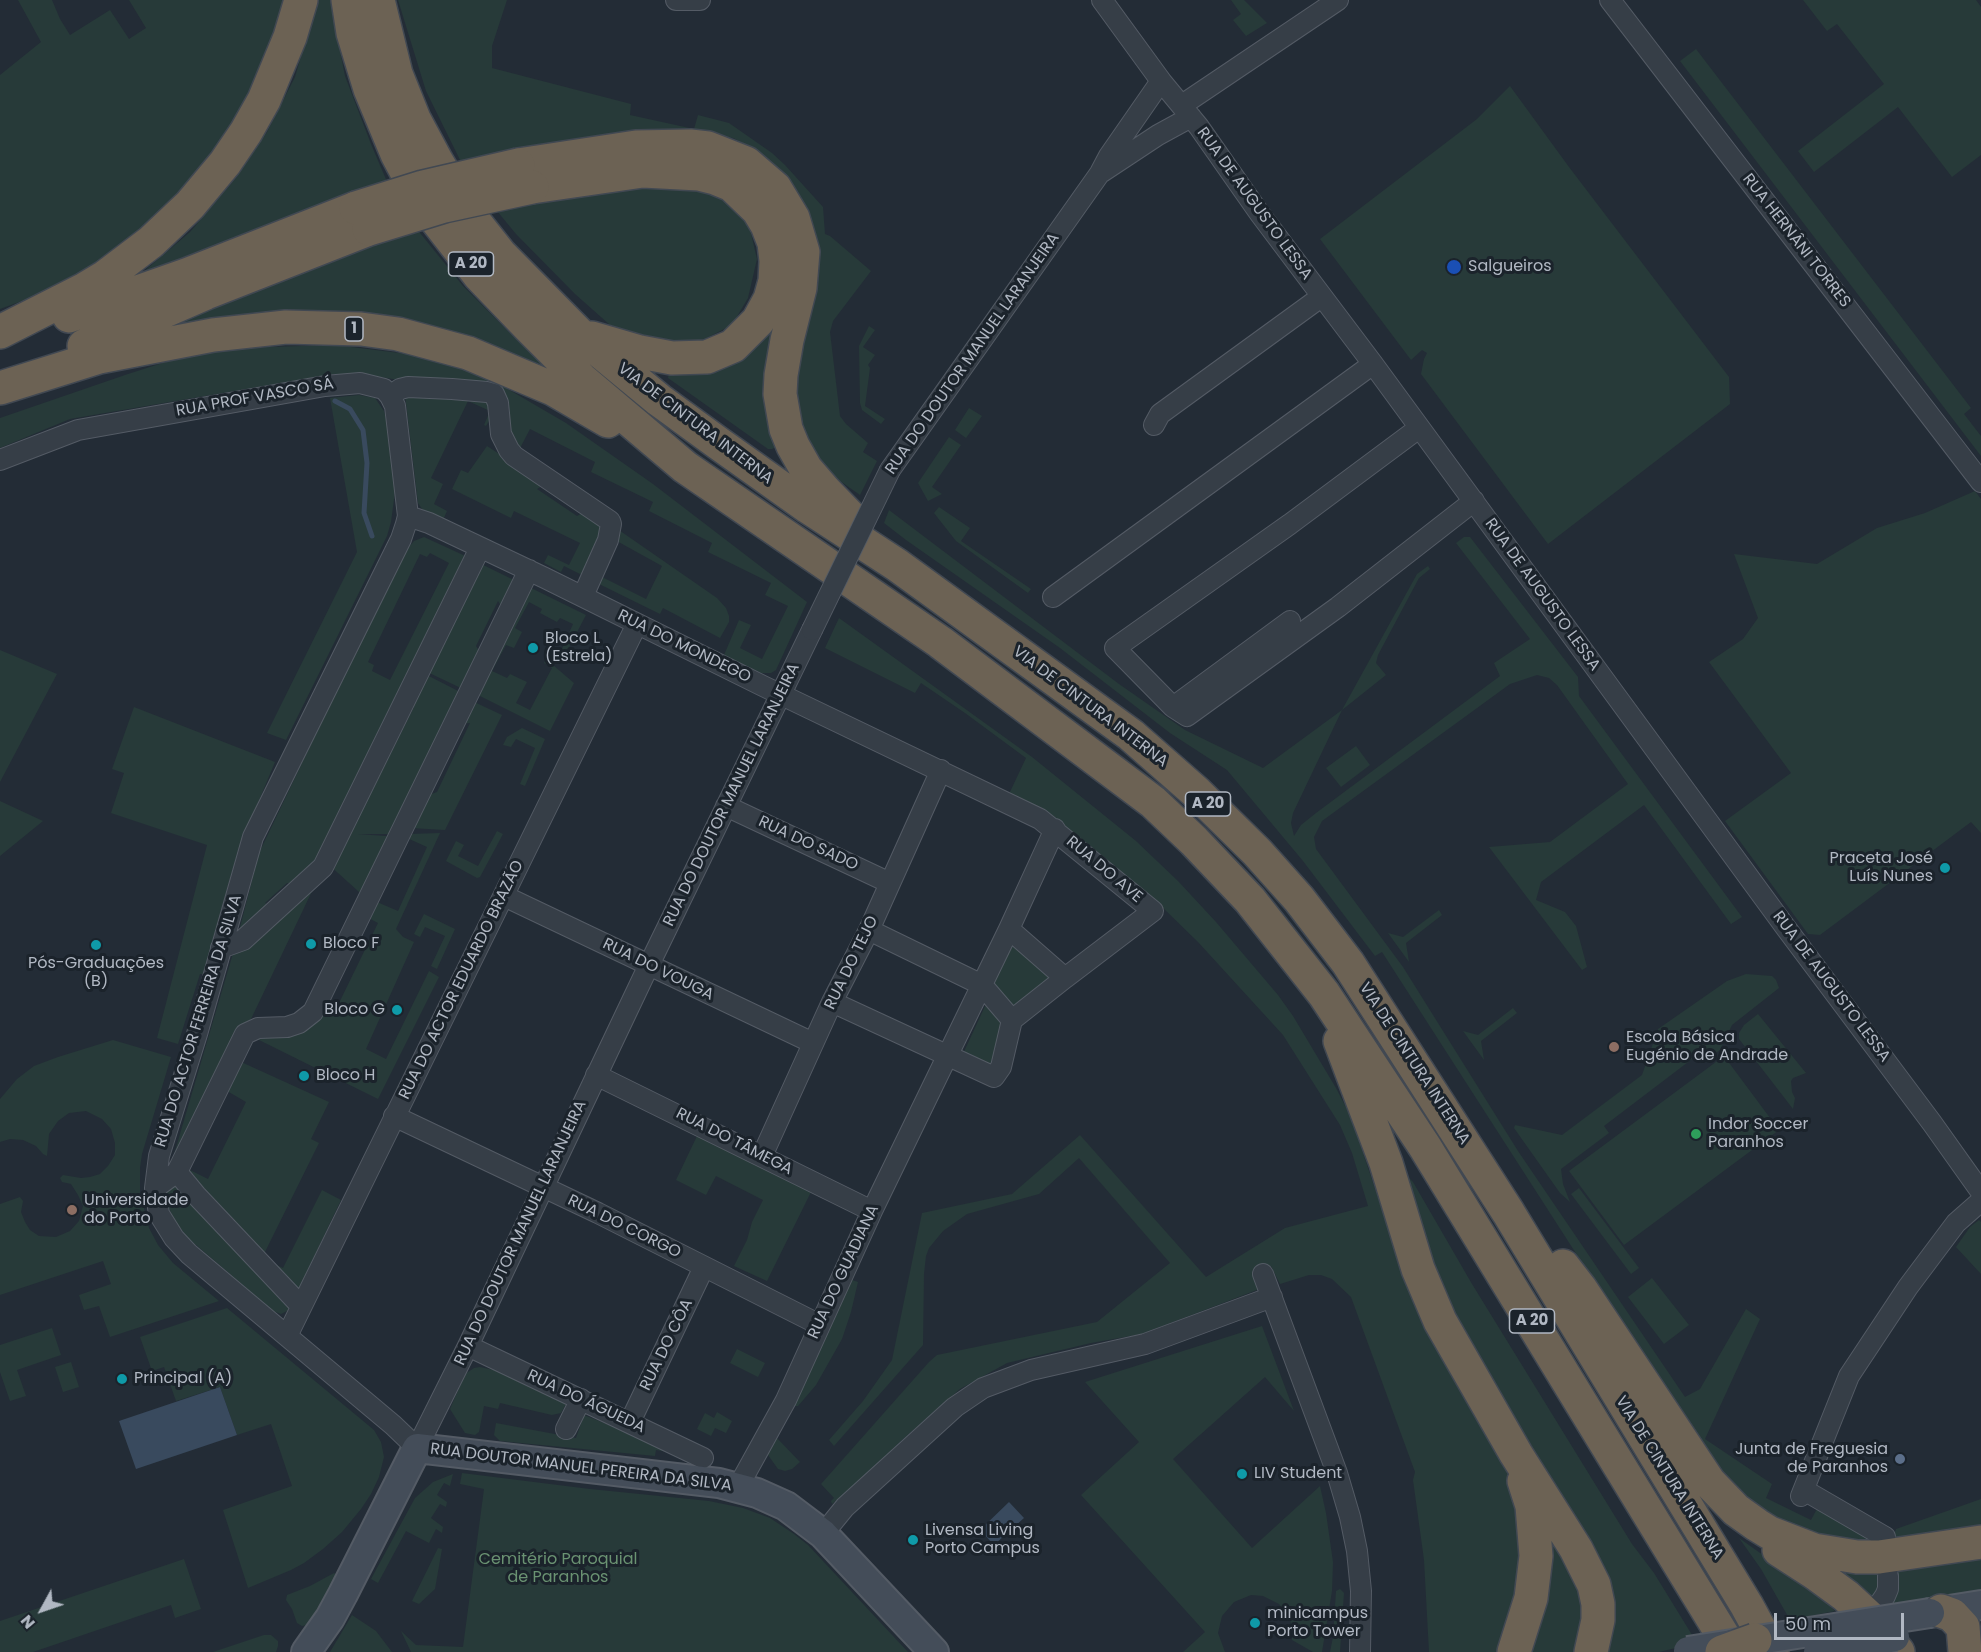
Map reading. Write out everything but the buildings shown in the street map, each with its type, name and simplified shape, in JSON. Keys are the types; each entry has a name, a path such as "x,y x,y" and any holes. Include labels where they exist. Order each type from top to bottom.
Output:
{"highway":[{"path":"0,333 86,290 151,242 190,205 225,164 264,100 290,37 301,0"},
{"name":"VIA DE CINTURA INTERNA","path":"348,0 353,33 370,89 397,154 434,217 479,275 581,379 685,466 940,642 1153,802 1250,900 1324,994 1754,1646"},
{"name":"VIA DE CINTURA INTERNA","path":"378,0 396,74 423,136 466,212 500,254 579,334 659,400 718,443 808,507 897,565 1131,735 1176,772 1257,852 1299,899 1348,963 1508,1212 1747,1606 1754,1646"},
{"path":"525,176 636,147 690,146 708,148 746,163 775,188 794,218 803,252 800,288 781,375 780,394 786,429 806,469 897,565"},
{"path":"0,384 206,293 423,187 525,176 643,171 699,174 732,185 758,210 774,243 775,280 770,299 758,321 733,346 717,354 690,359 672,358 640,352 579,334"},
{"path":"0,342 186,274 363,218"},
{"name":"1","path":"0,388 99,357 213,334 286,327 361,329 398,334 468,353 553,389 685,466"},
{"path":"1324,994 1386,1163 1418,1269 1440,1321 1516,1454 1576,1549 1594,1585 1598,1604 1598,1620 1591,1652"},
{"path":"1462,1140 1580,1288 1709,1482 1736,1510 1770,1533 1814,1550 1836,1555 1879,1557 1981,1542"},
{"path":"1508,1212 1574,1293 1709,1495 1740,1524 1846,1596 1870,1618 1898,1652"},
{"path":"1514,1652 1531,1598 1536,1556 1532,1506 1516,1454"},
{"path":"1722,1652 1754,1646"}],"main road":[{"path":"306,1652 330,1618 417,1448"},
{"name":"RUA DOUTOR MANUEL PEREIRA DA SILVA","path":"417,1448 738,1487 786,1506 823,1534 934,1652"},
{"path":"1687,1652 1960,1627"},
{"path":"1818,1652 1960,1627"}],"street":[{"path":"676,0 700,0"},
{"name":"RUA DE AUGUSTO LESSA","path":"1102,0 1474,501 1772,909 1932,1122 1981,1192"},
{"name":"RUA DO DOUTOR MANUEL LARANJEIRA","path":"1100,173 1158,135 1186,111 1338,0"},
{"name":"RUA HERNÂNI TORRES","path":"1610,0 1981,482"},
{"name":"RUA DO DOUTOR MANUEL LARANJEIRA","path":"417,1448 890,470 1100,173 1108,156 1161,81"},
{"path":"1154,425 1160,414 1321,297"},
{"path":"1053,597 1373,364"},
{"name":"RUA PROF VASCO SÁ","path":"0,460 78,430 325,386 360,382 384,389 390,396"},
{"path":"408,516 395,406 390,396 400,388 408,387 494,394 498,403 501,434 508,450 610,521 608,540 583,596"},
{"path":"1419,428 1256,554 1115,648 1173,707 1187,716 1338,607 1474,501"},
{"name":"RUA DO MONDEGO","path":"408,516 429,523 583,596 941,770 1040,819 1055,829"},
{"name":"RUA DO ACTOR FERREIRA DA SILVA","path":"408,516 401,539 259,824 159,1156 155,1202 159,1214 178,1243 393,1425 417,1448"},
{"path":"221,948 243,940 323,867 480,548"},
{"path":"155,1188 177,1172 245,1034 258,1028 287,1027 299,1023 313,1012 529,570"},
{"path":"1173,707 1290,621"},
{"name":"RUA DO ACTOR EDUARDO BRAZÃO","path":"287,1336 637,624"},
{"name":"RUA DO TEJO","path":"762,1156 832,1002 869,930 941,770"},
{"name":"RUA DO SADO","path":"726,806 890,883"},
{"name":"RUA DO AVE","path":"1055,829 1153,911 1065,978"},
{"name":"RUA DO GUADIANA","path":"738,1487 786,1400 872,1211 982,986 1055,829"},
{"name":"RUA DO VOUGA","path":"504,896 813,1043"},
{"path":"832,1002 994,1077 1001,1067 1012,1020 1065,978 1009,929"},
{"path":"869,930 982,986 1012,1020"},
{"name":"RUA DO TÂMEGA","path":"596,1075 872,1211"},
{"name":"RUA DO CORGO","path":"394,1116 820,1325"},
{"path":"177,1172 301,1305"},
{"path":"1885,1537 1802,1493 1849,1376 1915,1278 1956,1223 1981,1201"},
{"name":"RUA DO CÔA","path":"630,1422 705,1267"},
{"path":"1263,1274 1350,1517 1358,1558 1361,1591 1360,1652"},
{"path":"823,1534 845,1507 946,1415 983,1388 1032,1370 1145,1344 1272,1297"},
{"name":"RUA DO ÁGUEDA","path":"468,1346 703,1458"},
{"path":"566,1429 581,1399"},
{"path":"1870,1618 1885,1596 1888,1589 1888,1576"}],"green space":[{"path":"18,0 52,0 70,35 110,10 129,39 146,28 129,0 286,0 267,64 212,157 137,237 58,288 0,309 0,75 41,42"},
{"path":"317,0 330,0 345,76 388,184 136,278 190,232 236,178 267,132 295,77"},
{"path":"398,0 507,0 492,46 492,68 631,104 630,115 694,129 698,115 729,123 772,153 785,165 823,207 825,234 871,271 833,321 830,332 840,416 868,443 863,452 877,461 860,495 815,459 796,417 796,377 818,255 809,211 796,191 750,147 733,138 714,136 461,162 426,91"},
{"path":"1231,0 1244,0 1267,23 1246,36 1233,20 1241,14"},
{"path":"1803,0 1976,0 1981,7 1981,155 1952,177 1898,107 1814,172 1798,151 1884,84 1837,24 1827,31"},
{"path":"1696,49 1971,408 1964,414 1981,436 1981,456 1680,61"},
{"path":"1510,86 1729,377 1730,404 1548,544 1421,374 1427,353 1422,350 1411,360 1320,239 1477,119"},
{"path":"667,183 699,189 732,205 750,229 757,259 748,298 732,325 701,341 666,344 641,338 610,325 575,294 516,234 497,211 545,200"},
{"path":"416,228 463,286 528,351 562,381 521,363 176,324 176,322"},
{"path":"869,326 875,330 863,347 875,355 868,365 870,368 865,406 885,419 881,424 862,410 860,403 859,346"},
{"path":"770,334 768,357 776,447 768,449 668,378 669,373 753,349"},
{"path":"335,345 416,355 482,374 566,423 653,484 807,602 776,670 771,673 761,673 724,655 739,620 751,625 740,648 762,659 788,606 765,595 771,583 708,552 712,543 649,511 653,502 591,472 595,462 530,429 517,454 500,398 387,378 334,374 70,419 0,448 0,418 175,359 234,348"},
{"path":"359,395 375,398 384,411 395,492 391,522 387,536 286,740 267,733 357,552 330,398"},
{"path":"405,395 486,396 495,411 486,426 484,425 490,411 468,401 431,478 443,484 434,504 447,511 443,520 422,509 418,503"},
{"path":"969,408 982,416 966,438 955,430"},
{"path":"949,437 961,445 932,487 942,494 928,501 918,483"},
{"path":"487,446 545,484 537,489 577,516 586,511 605,525 586,577 564,566 561,572 544,563 548,555 569,565 580,543 514,511 511,518 452,489 461,470 468,473"},
{"path":"1975,491 1981,499 1981,833 1971,822 1820,935 1808,934 1725,821 1791,773 1709,662 1743,639 1758,618 1734,554 1817,564 1877,528 1925,513"},
{"path":"939,507 970,528 961,541 1031,589 1028,593 956,541 934,513"},
{"path":"889,510 1119,684 1185,730 1263,768 1342,710 1293,813 1291,823 1294,836 1301,825 1316,813 1500,676 1494,663 1530,639 1456,543 1464,537 1470,537 1578,677 1579,696 1742,917 1731,924 1644,805 1541,882 1536,900 1565,912 1576,926 1587,967 1582,970 1489,847 1550,842 1628,784 1557,685 1549,678 1537,675 1510,684 1322,821 1314,837 1316,849 1403,967 1518,1151 1685,1397 1700,1389 1746,1309 1760,1319 1705,1439 1772,1484 1766,1498 1811,1520 1818,1507 1893,1538 1896,1529 1981,1499 1981,1532 1873,1546 1826,1543 1734,1499 1382,952 1375,956 1303,861 1227,770 1170,733 1060,648 906,540 884,523"},
{"path":"616,528 717,598 726,608 729,616 729,622 720,638 663,608 660,614 595,582 598,575 646,599 662,566 615,540"},
{"path":"424,537 474,560 419,671 468,696 400,834 358,834 399,837 368,900 328,864 335,843 178,1172 183,1178 188,1169 208,1179 246,1102 222,1088 245,1041 253,1037 239,1061 329,1102 311,1139 319,1143 262,1258 283,1268 322,1190 341,1200 289,1310 281,1314 273,1311 189,1239 175,1222 169,1208 165,1185 236,943 259,853 401,556 414,541","holes":["430,553 449,563 390,680 372,671 374,665 368,662 420,554 427,557","403,702 414,707 366,803 356,798","314,874 278,908 265,903 287,883 298,886"]},
{"path":"477,562 518,582 504,610 498,601 476,646 482,656 465,690 423,670"},
{"path":"1428,566 1430,569 1419,578 1378,655 1376,663 1386,675 1342,710 1417,574"},
{"path":"527,586 586,615 564,657 551,651 552,647 561,651 573,624 560,618 557,622 540,613 542,609 529,602 515,628 522,632 514,648 506,645 492,671 507,678 510,674 527,682 516,703 530,710 552,668 544,663 546,659 574,683 550,731 474,693"},
{"path":"839,618 1032,757 1136,841 1216,922 1293,1016 1351,1117 1405,1278 1507,1465 1524,1536 1518,1591 1500,1652 1429,1652 1424,1560 1413,1480 1415,1472 1351,1297 1332,1279 1321,1275 1309,1275 1280,1284 1271,1266 1255,1271 1262,1288 1142,1334 1091,1343 1007,1363 960,1389 832,1504 831,1501 834,1498 821,1484 937,1355 1097,1322 1170,1263 1079,1158 1039,1194 967,1214 943,1231 929,1248 926,1256 923,1345 834,1446 829,1440 863,1401 892,1360 922,1213 1012,1194 1080,1135 1206,1277 1285,1228 1368,1206 1352,1153 1340,1125 1283,1035 1198,942 1160,905 1009,794 1026,758 921,683 915,693 825,648"},
{"path":"0,650 57,674 0,782"},
{"path":"472,701 502,715 445,830 411,828 426,796 437,792 470,723 460,724"},
{"path":"134,707 275,762 238,851 203,974 200,974 178,1044 157,1038 207,845 111,813 124,773 112,769"},
{"path":"522,728 545,739 525,786 520,784 535,748 516,739 511,747 503,745 507,737"},
{"path":"1356,746 1370,765 1341,787 1326,768"},
{"path":"0,801 43,821 0,856"},
{"path":"497,831 503,834 480,877 477,878 446,861 456,841 464,845 458,856 478,866"},
{"path":"440,833 396,929 403,937 414,942 366,1049 386,1059 429,971 439,977 378,1099 253,1037 258,1028 287,1027 299,1023 314,1011 339,1003 378,923 361,914 367,902 373,908 377,902 398,911 427,847 407,838 410,834"},
{"path":"1439,910 1442,915 1406,943 1409,962 1388,933 1403,937"},
{"path":"424,914 455,929 437,969 431,966 445,936 425,927 420,937 414,934"},
{"path":"1013,945 1050,975 1050,982 1013,1011 991,986"},
{"path":"1746,974 1772,976 1779,988 1732,1025 1720,1050 1705,1060 1700,1053 1604,1126 1609,1133 1561,1169 1563,1184 1570,1202 1560,1193 1514,1128 1515,1125 1562,1135 1642,1075 1658,1029 1727,981"},
{"path":"986,1004 1002,1023 993,1062 988,1064 962,1056"},
{"path":"1513,1008 1517,1013 1481,1041 1484,1060 1463,1031 1478,1035"},
{"path":"1758,1014 1806,1073 1791,1081 1795,1098 1793,1109 1739,1039 1739,1033 1744,1025"},
{"path":"113,1040 171,1057 142,1154 140,1192 149,1228 158,1245 173,1263 219,1301 110,1337 99,1306 84,1310 79,1295 111,1284 103,1261 0,1295 0,1204 20,1197 23,1201 21,1212 25,1222 30,1230 39,1236 56,1237 70,1231 79,1221 83,1206 71,1184 62,1182 60,1178 63,1175 81,1178 100,1174 115,1155 115,1143 111,1129 102,1119 86,1111 69,1113 58,1121 49,1134 47,1156 36,1146 23,1140 10,1139 0,1142 0,1099 17,1079 34,1066"},
{"name":"Indor Soccer Paranhos","path":"1724,1056 1779,1130 1624,1245 1569,1171"},
{"path":"697,1136 811,1192 767,1281 734,1266 763,1200 716,1176 706,1195 676,1180"},
{"path":"1393,1162 1413,1182 1472,1284 1632,1544 1654,1573 1697,1643 1659,1652 1599,1652 1604,1629 1464,1355"},
{"path":"1579,1188 1639,1268 1631,1274 1571,1194"},
{"path":"1979,1220 1981,1222 1981,1274 1956,1247 1970,1227"},
{"path":"1652,1278 1689,1325 1664,1344 1628,1297"},
{"path":"849,1279 858,1282 842,1339 816,1385 798,1406 793,1406"},
{"path":"227,1308 374,1430 381,1442 384,1457 379,1477 371,1494 342,1532 304,1563 248,1588 223,1510 292,1486 271,1424 237,1435 220,1387 176,1401 164,1367 152,1371 140,1337"},
{"path":"1262,1326 1294,1411 1265,1377 1173,1459 1252,1548 1320,1486 1333,1562 1332,1591 1322,1652 1313,1652 1292,1640 1290,1619 1279,1604 1263,1596 1251,1595 1234,1602 1222,1616 1218,1633 1225,1652 1183,1652 1205,1632 1081,1495 1139,1442 1085,1382"},
{"path":"52,1328 61,1355 17,1370 26,1396 10,1401 0,1372 0,1345"},
{"path":"737,1349 765,1363 758,1377 730,1363"},
{"path":"71,1362 79,1387 63,1392 55,1367"},
{"path":"480,1367 494,1370 566,1404 561,1413 552,1415 500,1403 498,1409 484,1406 479,1432 475,1435 465,1433 450,1409 465,1374"},
{"path":"717,1412 732,1421 726,1433 715,1428 711,1436 697,1429 705,1413 714,1418"},
{"path":"584,1415 674,1451 673,1453 656,1450 655,1456 500,1441 494,1435 496,1423 576,1438"},
{"path":"775,1436 800,1462 792,1469 785,1471 778,1469 768,1455"},
{"name":"Cemitério Paroquial de Paranhos","path":"462,1473 709,1501 743,1508 770,1518 808,1545 908,1652 411,1652 401,1631 416,1645 463,1647 484,1489 460,1484"},
{"path":"453,1474 450,1486 444,1483 437,1495 447,1502 446,1507 440,1504 431,1518 443,1527 442,1533 436,1529 429,1543 406,1531 378,1583 371,1579 415,1498 433,1482"},
{"path":"1542,1523 1581,1589 1585,1610 1578,1652 1522,1652"},
{"path":"1739,1538 1818,1594 1835,1611 1790,1620 1761,1569"},
{"path":"438,1548 442,1549 435,1589 419,1604 412,1601"},
{"path":"1981,1552 1981,1592 1873,1606 1808,1554"},
{"path":"184,1559 201,1609 175,1618 171,1605 33,1652 0,1652 0,1621"},
{"path":"334,1573 338,1576 338,1580 313,1618 307,1625 302,1626 297,1623 286,1600 287,1595"},
{"path":"1340,1589 1344,1593 1340,1652 1330,1652 1336,1591"},
{"path":"352,1615 376,1631 392,1652 330,1652"},
{"path":"264,1635 271,1635 278,1641 276,1652 213,1652"}],"water":[{"path":"220,1387 237,1435 136,1469 119,1421"},
{"path":"1009,1502 1024,1518 994,1545 980,1530"}],"waterway":[{"path":"335,401 350,409 363,430 367,463 364,513 372,536"}],"place":[{"name":"Salgueiros","path":"1454,267"},
{"name":"Bloco L (Estrela)","path":"533,648"},
{"name":"Praceta José Luís Nunes","path":"1945,868"},
{"name":"Bloco F","path":"311,944"},
{"name":"Pós-Graduações (B)","path":"96,945"},
{"name":"Bloco G","path":"397,1010"},
{"name":"Escola Básica Eugénio de Andrade","path":"1614,1047"},
{"name":"Bloco H","path":"304,1076"},
{"name":"Indor Soccer Paranhos","path":"1696,1134"},
{"name":"Universidade do Porto","path":"72,1210"},
{"name":"Principal (A)","path":"122,1379"},
{"name":"Junta de Freguesia de Paranhos","path":"1900,1459"},
{"name":"LIV Student","path":"1242,1474"},
{"name":"Livensa Living Porto Campus","path":"913,1540"},
{"name":"minicampus Porto Tower","path":"1255,1623"}]}
